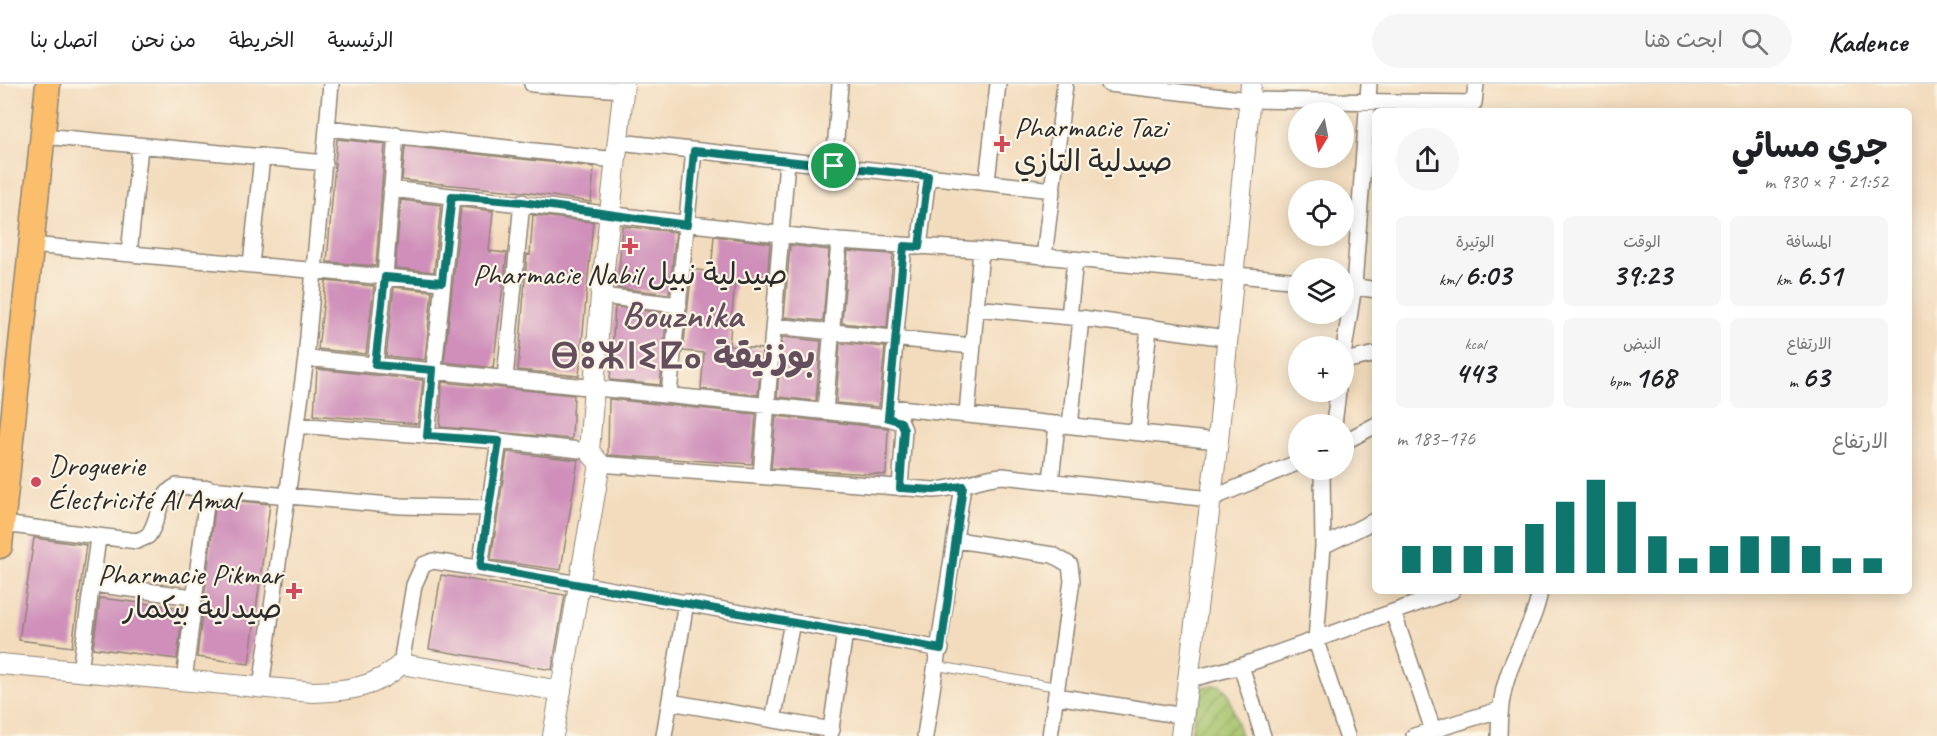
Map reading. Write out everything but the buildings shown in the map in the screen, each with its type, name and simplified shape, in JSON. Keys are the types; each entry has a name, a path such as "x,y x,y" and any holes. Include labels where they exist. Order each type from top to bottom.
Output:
{"main road":[{"path":"1,535 5,454 48,84"}],"street":[{"path":"261,688 306,358 331,84"},
{"path":"532,84 624,87 601,296 594,389 595,457 579,584 553,736"},
{"path":"834,166 840,84"},
{"path":"987,182 998,84"},
{"path":"1044,257 1065,84"},
{"path":"1109,84 1250,92 1368,103 1474,107 1476,84"},
{"path":"1352,258 1369,84"},
{"path":"1056,692 1182,726 1190,679 1218,441 1250,92"},
{"path":"327,128 618,151 694,151 1053,190"},
{"path":"375,365 385,277 396,134"},
{"path":"43,136 325,163"},
{"path":"129,254 140,147"},
{"path":"669,394 694,151"},
{"path":"251,265 262,156"},
{"path":"761,475 788,161"},
{"path":"889,412 911,247 928,176"},
{"path":"391,189 522,202 687,225 839,241 981,250 1288,281"},
{"path":"427,436 452,196"},
{"path":"505,378 522,202"},
{"path":"825,412 839,241"},
{"path":"31,245 442,282"},
{"path":"967,414 981,250"},
{"path":"1051,481 1063,425 1075,318 1075,260"},
{"path":"1354,287 1372,289"},
{"path":"601,296 679,305"},
{"path":"975,308 1075,318 1227,338"},
{"path":"774,326 972,346"},
{"path":"1138,432 1149,328"},
{"path":"1354,358 1372,355"},
{"path":"306,358 594,389 669,394 767,407 825,412 967,414 1218,441"},
{"path":"889,412 901,422 904,430 900,488"},
{"path":"297,425 499,441 595,457 761,475 934,490 963,486 985,478 1002,476 1210,499 1288,467"},
{"path":"1354,437 1372,427"},
{"path":"480,567 499,441"},
{"path":"1322,480 1323,546 1316,641 1347,736"},
{"path":"1,535 98,538 124,542 142,540 151,532 169,490 177,486 400,506 489,508"},
{"path":"926,736 941,649 963,486"},
{"path":"184,681 208,488"},
{"path":"1323,546 1372,522"},
{"path":"80,671 98,538"},
{"path":"957,540 1053,555 1070,565 1072,581 1050,736"},
{"path":"0,664 313,692 353,689 388,676 401,664 414,585 423,565 433,561 686,602 941,649"},
{"path":"92,584 194,597"},
{"path":"1190,679 1241,666 1316,641 1444,594"},
{"path":"1499,736 1499,710 1508,675 1534,615 1539,594"},
{"path":"664,736 686,602"},
{"path":"1393,612 1433,730"},
{"path":"773,720 792,622"},
{"path":"670,702 831,733 845,632"},
{"path":"401,664 561,691"},
{"path":"1241,666 1263,736"},
{"path":"1414,736 1499,710"}],"lane":[{"path":"938,666 1056,692"}],"green space":[{"path":"1220,685 1228,693 1241,736 1191,736 1197,699 1203,687"}],"place":[{"name":"Pharmacie Tazi صيدلية التازي","path":"1002,144"},
{"name":"Pharmacie Nabil صيدلية نبيل","path":"630,246"},
{"name":"Droguerie Électricité Al Amal","path":"36,482"},
{"name":"Pharmacie Pikmar صيدلية بيكمار","path":"294,591"}],"district":[{"name":"Bouznika ⴱⵓⵣⵏⵉⵇⴰ بوزنيقة","path":"683,336"}],"route":[{"path":"694,151 834,166 928,176 919,247 904,246 888,418 895,418 901,422 904,430 900,488 934,490 963,486 941,649 480,567 499,441 427,436 433,370 375,365 385,277 442,282 452,196 522,202 687,225 694,151"}]}
